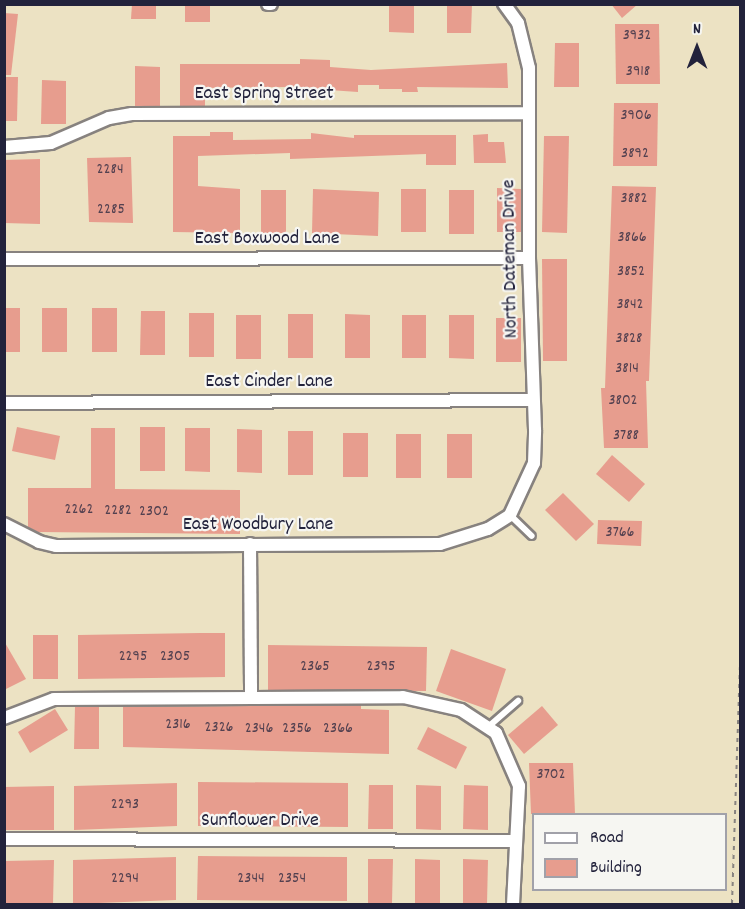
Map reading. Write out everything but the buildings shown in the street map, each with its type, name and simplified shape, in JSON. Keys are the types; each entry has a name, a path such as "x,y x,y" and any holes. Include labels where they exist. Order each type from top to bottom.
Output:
{"street":[{"name":"North Dateman Drive","path":"504,4 518,23 526,45 534,463 510,515"},
{"name":"East Spring Street","path":"4,147 51,142 109,118 132,114 529,113"},
{"name":"East Boxwood Lane","path":"4,259 529,258"},
{"name":"East Cinder Lane","path":"4,403 533,400"},
{"name":"East Woodbury Lane","path":"4,524 39,542 56,546 440,544 488,529 510,515"},
{"path":"250,544 251,698"},
{"path":"4,718 54,699 403,697 462,710 496,734 519,786 513,904"},
{"name":"Sunflower Drive","path":"4,840 516,841"}],"lane":[{"path":"510,515 532,536"},
{"path":"487,728 518,701"}],"path":[{"path":"732,904 741,667"}]}
